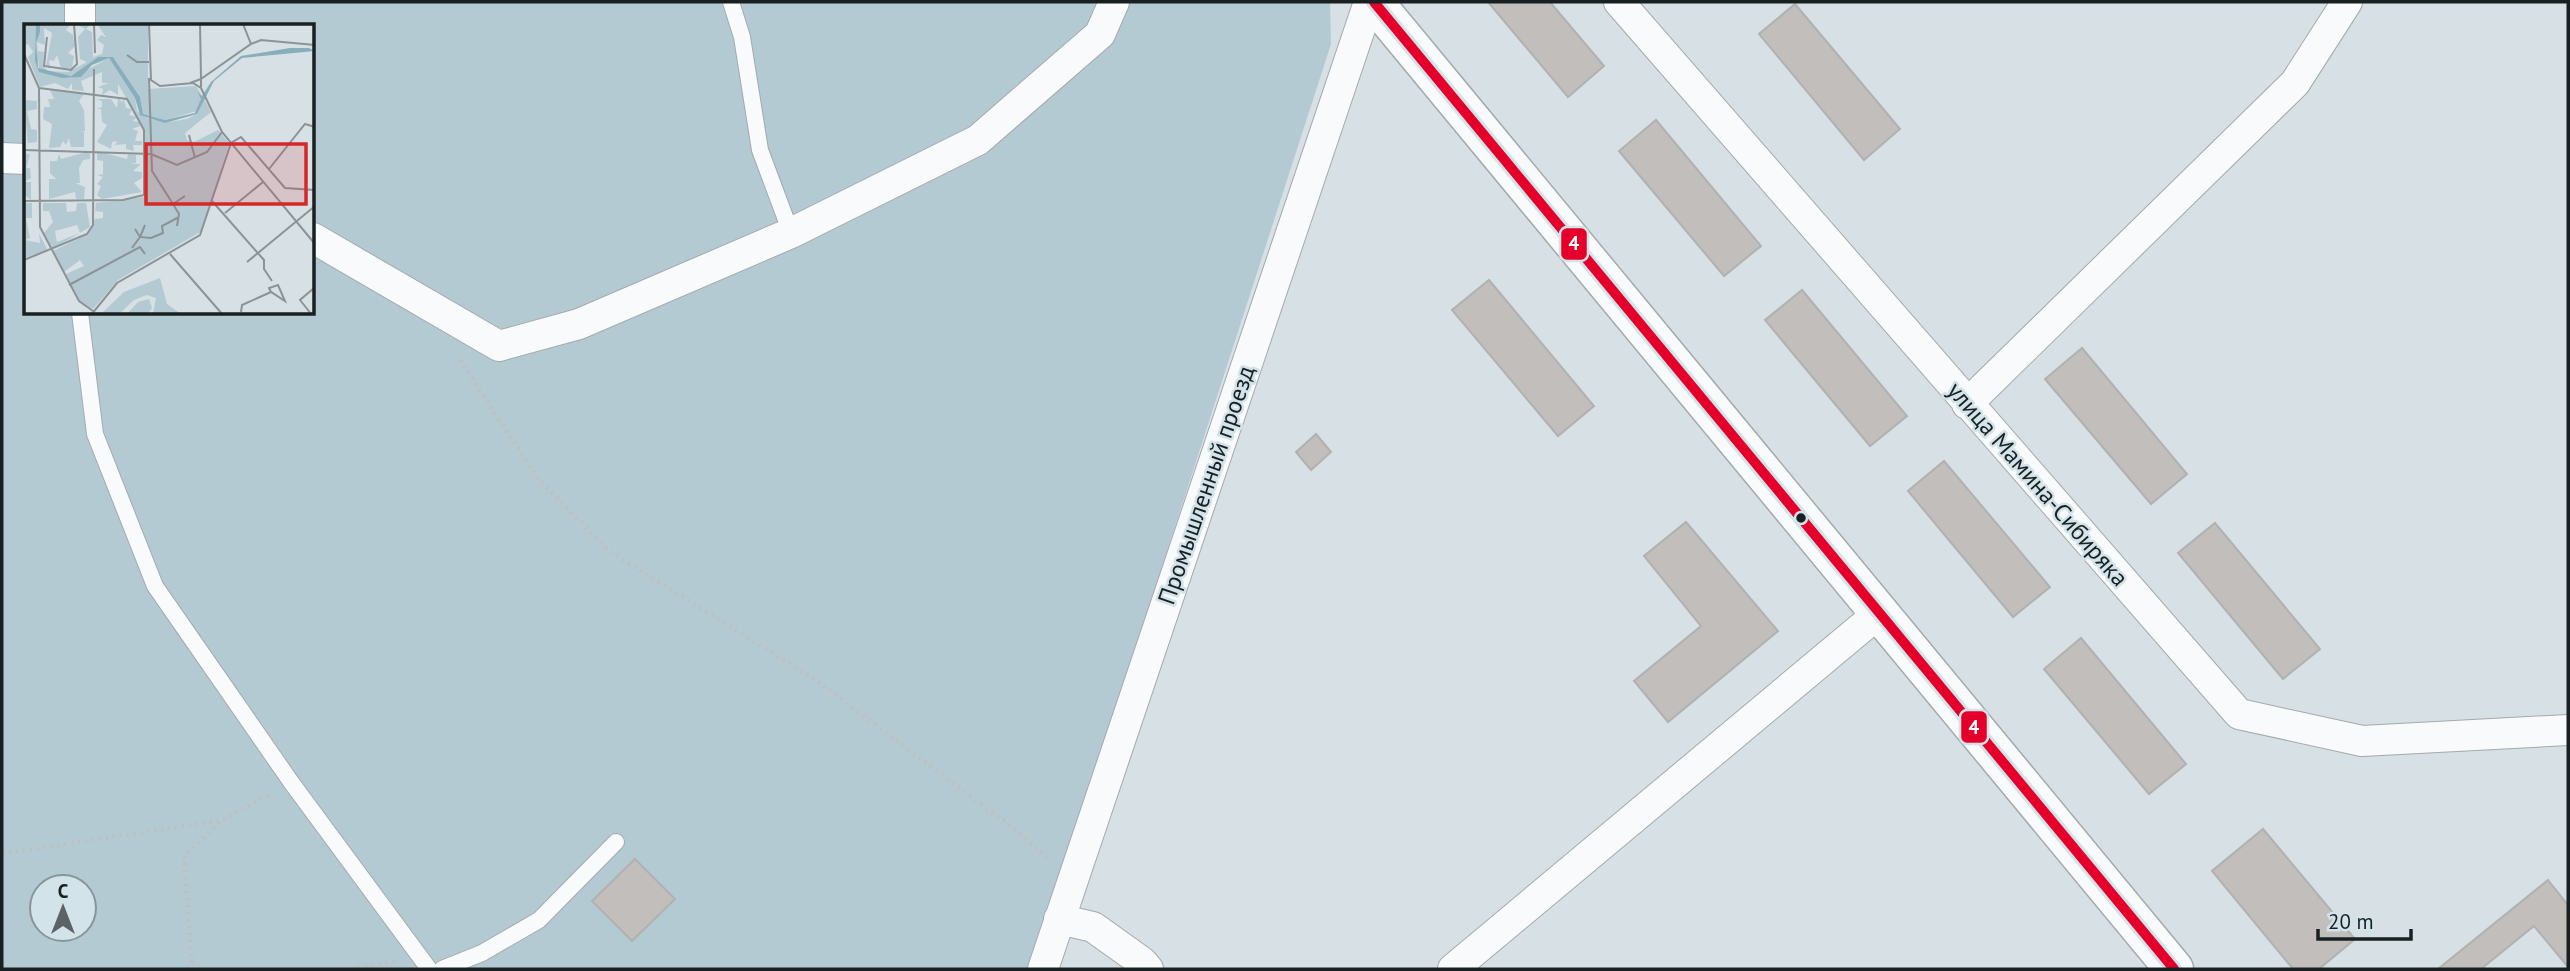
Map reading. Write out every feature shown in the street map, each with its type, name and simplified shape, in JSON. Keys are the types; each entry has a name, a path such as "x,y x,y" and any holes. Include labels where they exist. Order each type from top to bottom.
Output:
{"main road":[{"path":"1372,2 2175,969"}],"street":[{"path":"80,2 80,24"},
{"path":"315,239 499,346 579,324 791,233 978,140 1100,34 1114,2"},
{"name":"Промышленный проезд","path":"1043,969 1372,2"},
{"name":"улица Мамина-Сибиряка","path":"1619,2 2239,714 2362,741 2568,730"},
{"path":"1967,404 2295,83 2347,2"},
{"path":"2,158 24,159"},
{"path":"1452,969 1880,613"},
{"path":"1059,919 1093,928 1148,969"}],"lane":[{"path":"731,2 742,37 760,150 791,233"},
{"path":"80,315 95,434 155,586 292,782 424,963"},
{"path":"442,969 482,953 539,920 617,842"}],"path":[{"path":"454,349 537,477 610,551 816,680 1027,838 1071,884"},
{"path":"188,969 192,961 184,856 222,820 292,782"},
{"path":"2,854 222,820"},
{"path":"351,969 424,963"}],"shaded area":[{"path":"2,2 1330,2 1331,44 1032,969 2,969"}],"building":[{"path":"1488,2 1550,2 1604,66 1568,97"},
{"path":"1795,4 1900,129 1864,160 1759,34"},
{"path":"1656,120 1761,246 1724,276 1619,151"},
{"path":"1489,280 1594,406 1558,436 1452,310"},
{"path":"1802,290 1907,416 1870,446 1765,320"},
{"path":"2082,348 2187,474 2151,504 2045,379"},
{"path":"1316,434 1331,452 1311,470 1296,452"},
{"path":"1944,461 2050,587 2013,617 1908,491"},
{"path":"1686,522 1778,631 1668,722 1634,681 1701,626 1644,556"},
{"path":"2215,523 2320,649 2283,679 2178,553"},
{"path":"2081,638 2186,764 2149,794 2044,669"},
{"path":"2263,829 2355,939 2319,969 2293,969 2212,871"},
{"path":"635,859 675,899 632,941 592,901"},
{"path":"2548,880 2568,905 2568,967 2534,926 2481,969 2438,969"}],"transit line":[{"name":"4","path":"1374,2 2174,969"}]}
